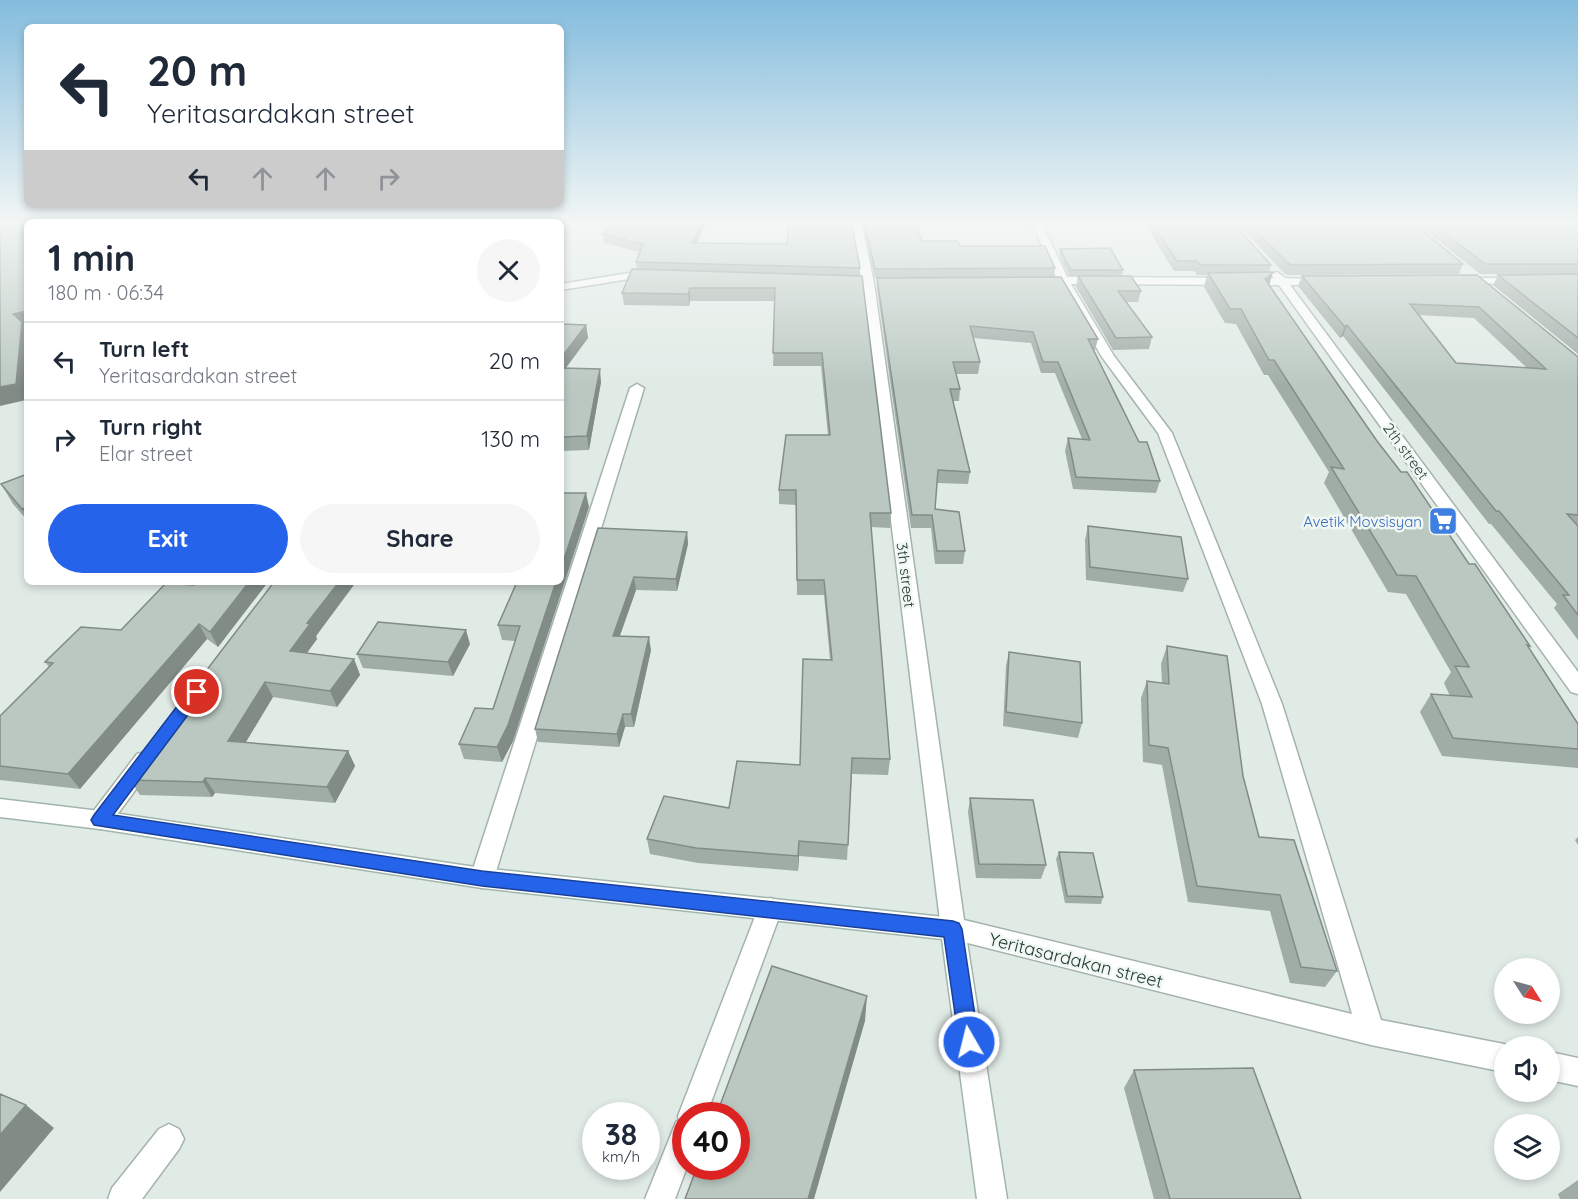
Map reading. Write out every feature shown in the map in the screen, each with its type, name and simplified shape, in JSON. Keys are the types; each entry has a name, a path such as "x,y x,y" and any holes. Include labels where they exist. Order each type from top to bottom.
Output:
{"street":[{"path":"564,287 623,277"},
{"name":"3th street","path":"867,277 953,929 992,1199"},
{"path":"1062,277 1108,357 1165,433 1272,704 1371,1032"},
{"name":"2th street","path":"1279,277 1578,687"},
{"path":"1475,277 1498,296"},
{"path":"1029,280 1341,282"},
{"path":"1445,281 1534,280"},
{"path":"482,878 637,387"},
{"path":"100,820 158,744"},
{"name":"Yeritasardakan street","path":"0,808 100,820 482,878 953,929 1371,1032 1494,1056"},
{"path":"697,1102 770,909"},
{"path":"1560,1068 1578,1072"},
{"path":"123,1199 169,1139"},
{"path":"660,1199 672,1168"}],"building":[{"path":"0,277 24,277 24,312 13,314 22,322 16,384 0,387"},
{"path":"629,277 862,277 891,513 870,513 890,759 852,758 848,845 799,841 798,856 696,848 647,839 664,796 729,808 737,761 800,765 803,659 832,660 824,580 797,580 796,490 779,490 786,435 830,435 822,353 773,353 775,288 690,288 688,294 622,293"},
{"path":"1061,277 1098,339 1088,339 1139,442 1147,442 1160,481 1076,477 1068,438 1090,440 1058,362 1043,362 1033,332 970,326 980,362 953,362 960,389 950,389 970,472 938,470 935,509 959,512 965,551 937,551 932,515 912,515 877,278"},
{"path":"1079,277 1132,277 1141,291 1118,291 1152,337 1116,338"},
{"path":"1210,277 1267,277 1265,279 1377,441 1401,472 1407,472 1469,564 1475,564 1530,646 1527,645 1578,724 1578,749 1453,738 1431,694 1472,697 1455,666 1469,667 1416,576 1397,575 1331,467 1344,469 1274,360 1269,360 1241,309 1230,309"},
{"path":"1303,277 1479,277 1578,357 1578,515 1567,514 1578,526 1578,615 1563,595 1569,595 1499,511 1496,511 1347,325 1345,327","holes":["1410,304 1479,307 1546,369 1456,363"]},
{"path":"1500,277 1578,277 1578,338"},
{"path":"564,324 586,325 564,354"},
{"path":"564,368 600,369 587,436 564,437"},
{"path":"24,475 24,508 22,509 1,484"},
{"path":"564,493 586,493 564,559"},
{"path":"1088,526 1181,537 1188,579 1090,567"},
{"path":"598,528 687,532 676,579 634,577 613,636 649,637 631,714 623,714 617,734 535,729"},
{"path":"164,585 247,585 210,632 199,624 68,774 0,766 0,716 53,663 45,662 81,627 121,630"},
{"path":"272,585 337,585 307,623 310,624 290,651 354,659 330,691 265,682 228,741 348,751 327,787 205,778 203,782 130,780 196,684"},
{"path":"516,585 555,585 508,725 497,747 459,744 475,708 493,709 520,626 498,625"},
{"path":"378,622 466,630 448,662 357,654"},
{"path":"1167,646 1227,656 1243,776 1259,837 1294,840 1337,971 1301,967 1280,895 1197,886 1168,748 1149,745 1147,681 1169,684"},
{"path":"1009,652 1080,662 1082,723 1006,712"},
{"path":"970,798 1033,800 1046,865 979,864"},
{"path":"1059,852 1093,853 1103,897 1067,896"},
{"path":"772,966 867,996 808,1199 685,1199 692,1180 750,1180 750,1102 721,1102"},
{"path":"1253,1068 1301,1199 1170,1199 1134,1070"},
{"path":"0,1094 26,1105 0,1135"}],"place":[{"name":"Avetik Movsisyan","path":"1443,521"}],"route":[{"path":"197,692 100,820 482,878 953,929 969,1042"}]}
